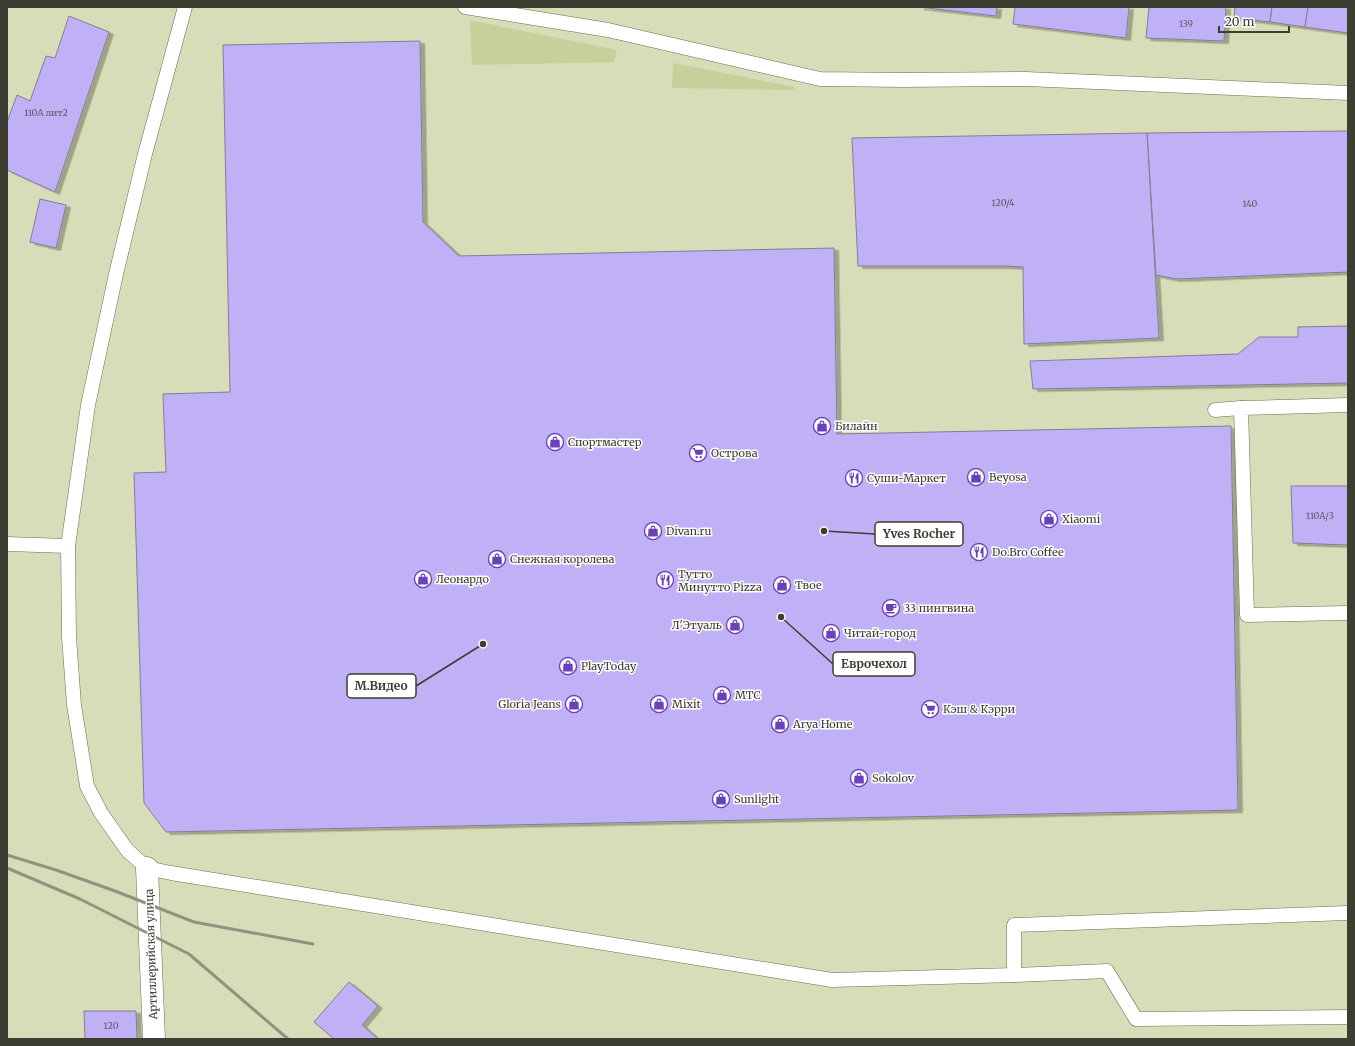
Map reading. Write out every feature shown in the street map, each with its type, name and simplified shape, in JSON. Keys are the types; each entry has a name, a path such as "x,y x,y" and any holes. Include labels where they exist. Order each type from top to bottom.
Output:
{"street":[{"name":"Артиллерийская улица","path":"147,868 154,1039"}],"lane":[{"path":"185,7 145,154 88,405 68,546 69,637 74,705 87,786 101,812 127,850 147,868 832,980 1107,971 1136,1019 1348,1017"},
{"path":"465,7 608,30 820,79 1026,79 1348,93"},
{"path":"1215,410 1348,405"},
{"path":"1241,408 1247,615 1348,613"},
{"path":"7,544 68,546"},
{"path":"1014,975 1014,925 1348,913"}],"shaded area":[{"path":"7,7 1348,7 1348,1039 7,1039"},
{"path":"470,20 617,50 614,62 472,65"},
{"path":"673,63 794,87 795,90 672,88"}],"building":[{"path":"919,7 997,7 996,16"},
{"path":"1015,7 1129,7 1126,38 1013,24"},
{"path":"1149,7 1226,7 1224,41 1146,38"},
{"path":"1235,7 1272,7 1270,22 1234,18"},
{"path":"1272,7 1308,7 1305,27 1270,22"},
{"path":"1308,7 1348,7 1348,33 1305,27"},
{"path":"69,16 109,32 55,192 7,170 7,122 17,95 30,101 46,56 55,58"},
{"name":"Острова","path":"420,41 423,222 459,256 834,248 837,434 1231,426 1238,810 166,832 144,803 134,473 166,472 163,394 230,392 223,45"},
{"path":"1348,131 1348,272 1176,279 1156,275 1147,133"},
{"path":"1147,133 1159,338 1024,344 1023,267 858,266 852,138"},
{"path":"40,199 66,205 56,248 30,242"},
{"path":"1348,326 1348,383 1033,389 1030,361 1238,354 1259,337 1298,337 1298,327"},
{"path":"1291,486 1348,486 1348,545 1293,543"},
{"path":"349,982 378,1006 362,1025 378,1039 334,1039 314,1022"},
{"path":"84,1011 136,1011 137,1039 85,1039"}],"railway":[{"path":"7,855 56,870 115,891 194,922 313,944"},
{"path":"7,868 80,899 189,954 288,1039"}],"place":[{"name":"Билайн","path":"822,426"},
{"name":"Спортмастер","path":"555,442"},
{"name":"Острова","path":"698,453"},
{"name":"Beyosa","path":"976,477"},
{"name":"Суши-Маркет","path":"854,478"},
{"name":"Xiaomi","path":"1049,519"},
{"name":"Divan.ru","path":"653,531"},
{"name":"Yves Rocher","path":"824,531"},
{"name":"Do.Bro Coffee","path":"979,552"},
{"name":"Снежная королева","path":"497,559"},
{"name":"Леонардо","path":"423,579"},
{"name":"Тутто Минутто Pizza","path":"665,580"},
{"name":"Твое","path":"782,585"},
{"name":"33 пингвина","path":"891,608"},
{"name":"Еврочехол","path":"781,617"},
{"name":"Л'Этуаль","path":"735,625"},
{"name":"Читай-город","path":"831,633"},
{"name":"М.Видео","path":"483,644"},
{"name":"PlayToday","path":"568,666"},
{"name":"МТС","path":"722,695"},
{"name":"Gloria Jeans","path":"574,704"},
{"name":"Mixit","path":"659,704"},
{"name":"Кэш & Кэрри","path":"930,709"},
{"name":"Arya Home","path":"780,724"},
{"name":"Sokolov","path":"859,778"},
{"name":"Sunlight","path":"721,799"}]}
